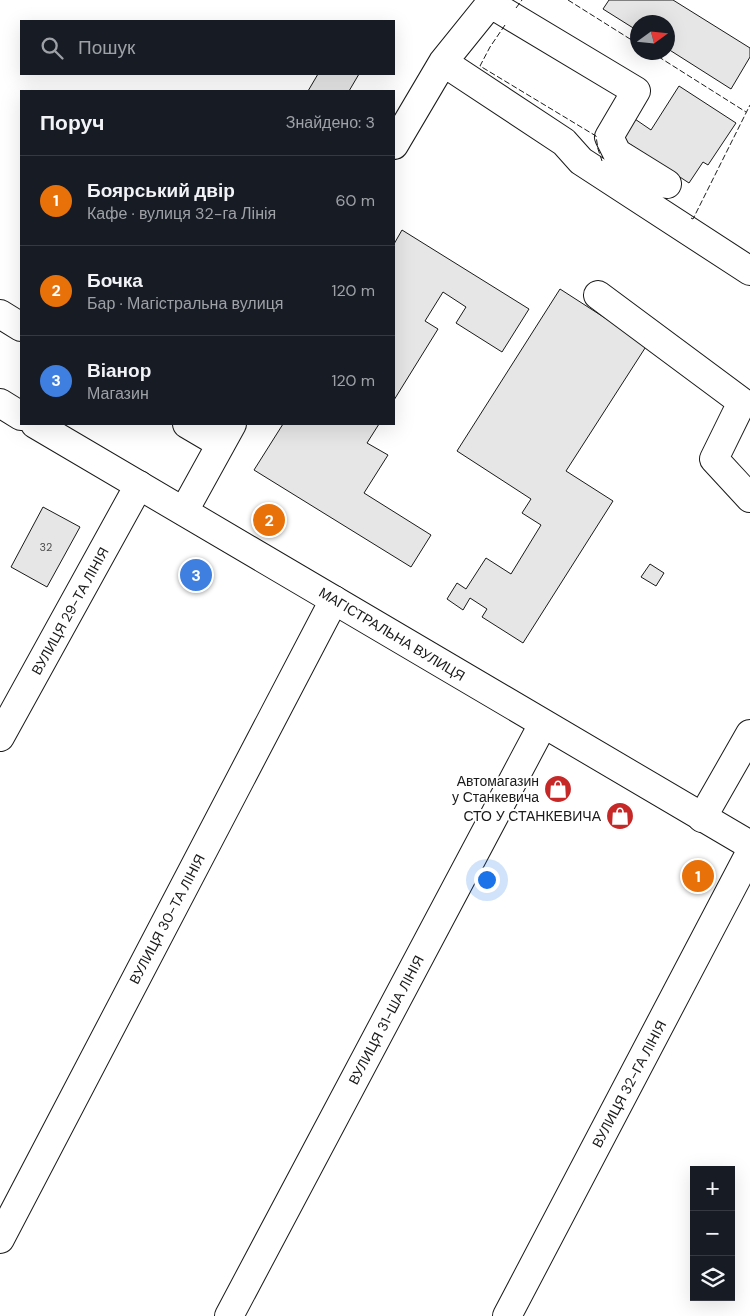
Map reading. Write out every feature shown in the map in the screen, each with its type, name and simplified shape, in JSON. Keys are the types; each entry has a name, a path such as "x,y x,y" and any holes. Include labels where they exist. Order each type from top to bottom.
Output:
{"street":[{"path":"395,143 443,62 492,2 636,91 609,137 617,153 667,184"},
{"path":"443,62 564,142 581,161 750,271"},
{"path":"598,295 742,402 714,459 750,498"},
{"path":"0,314 20,326"},
{"path":"0,404 20,415"},
{"name":"МАГІСТРАЛЬНА ВУЛИЦЯ","path":"37,425 750,845"},
{"path":"184,511 226,434 191,425"},
{"name":"ВУЛИЦЯ 29-ТА ЛІНІЯ","path":"0,737 140,485"},
{"name":"ВУЛИЦЯ 30-ТА ЛІНІЯ","path":"0,1239 334,600"},
{"name":"ВУЛИЦЯ 31-ША ЛІНІЯ","path":"229,1316 543,724"},
{"path":"702,818 750,734"},
{"name":"ВУЛИЦЯ 32-ГА ЛІНІЯ","path":"508,1316 750,853"}],"building":[{"path":"609,0 673,0 750,48 750,57 731,89 675,53 675,15 630,15 630,26 603,9"},
{"path":"317,75 358,75 350,90 309,90"},
{"path":"679,86 736,123 708,165 703,162 689,183 619,137 632,117 651,130"},
{"path":"402,230 529,309 502,352 456,323 466,307 443,292 425,321 438,329 395,398 395,242"},
{"path":"560,289 647,345 566,471 613,501 523,643 482,617 487,609 470,598 463,610 447,599 457,583 466,589 486,558 511,574 541,525 522,513 531,499 457,451"},
{"path":"282,425 378,425 367,443 388,455 364,493 431,535 411,567 254,470"},
{"path":"43,507 80,527 47,587 11,567"},
{"path":"650,564 664,573 656,586 641,577"}],"fence":[{"path":"516,8 522,0"},
{"path":"568,0 630,39"},
{"path":"505,25 480,66 596,136 602,161"},
{"path":"664,60 746,112"},
{"path":"691,218 693,219 750,105"}],"place":[{"name":"Бочка","path":"269,520"},
{"name":"Віанор","path":"196,575"},
{"name":"Автомагазин у Станкевича","path":"558,789"},
{"name":"СТО У СТАНКЕВИЧА","path":"620,816"},
{"name":"Боярський двір","path":"698,876"}]}
